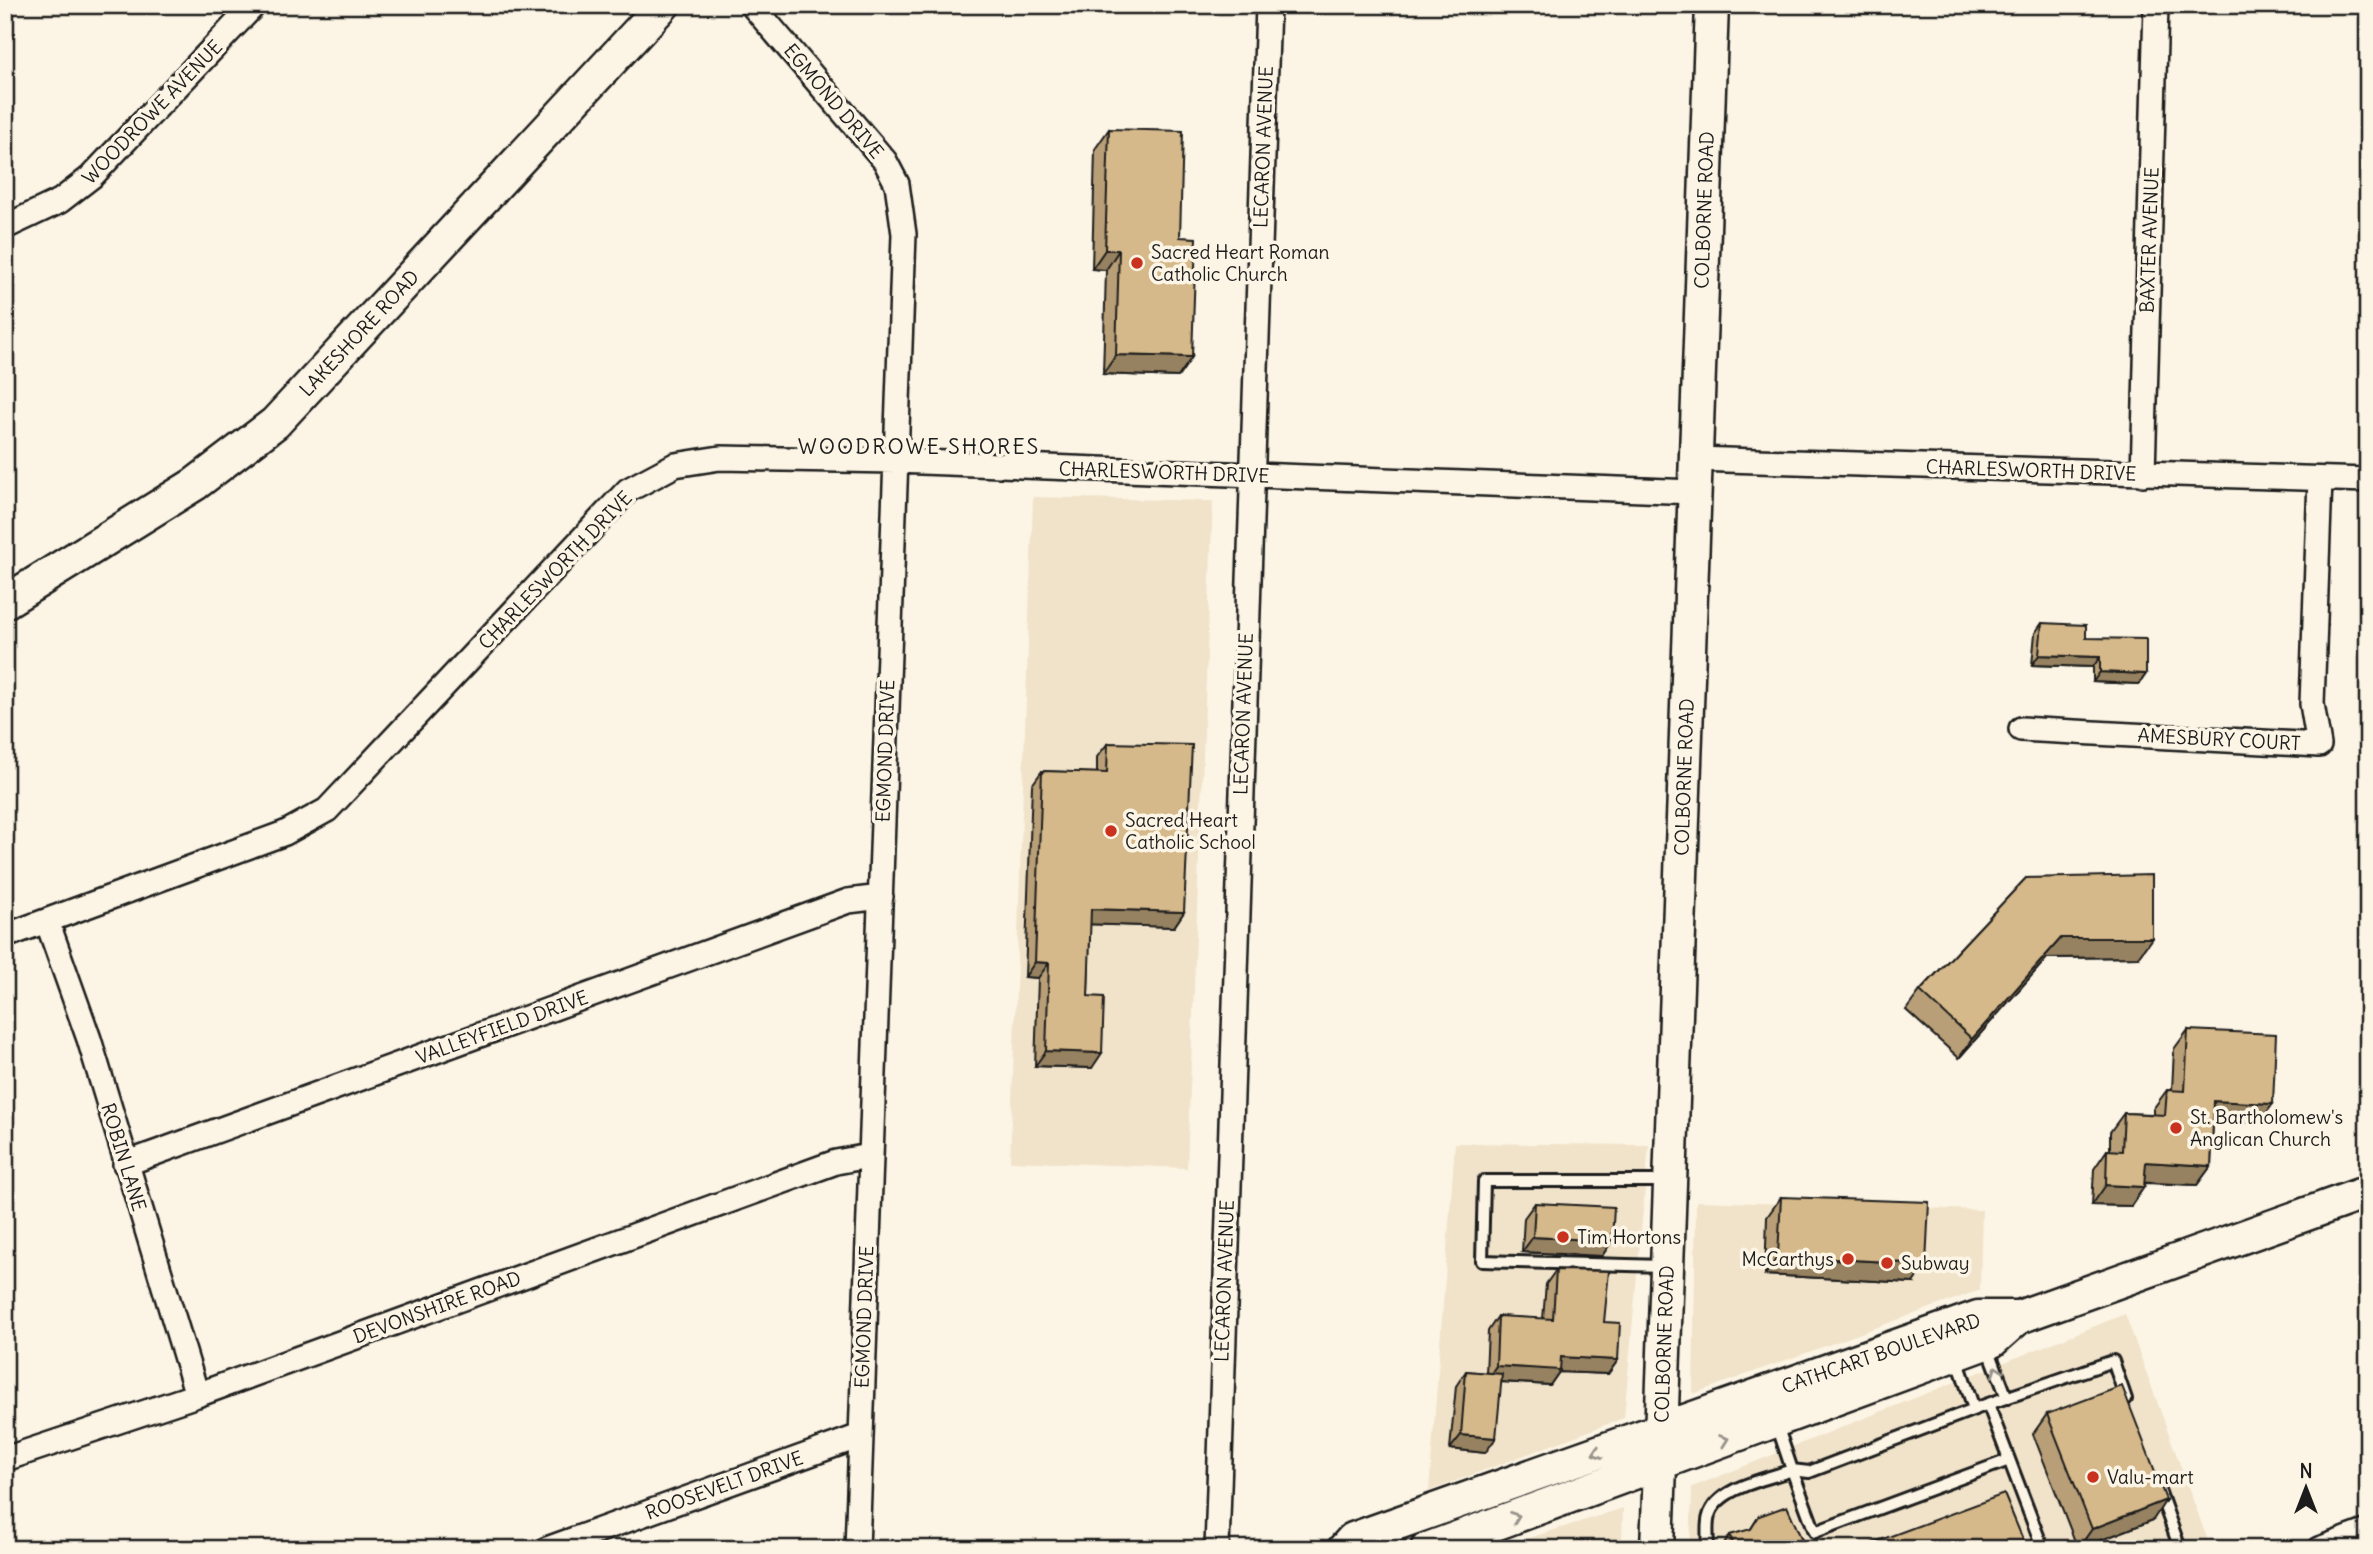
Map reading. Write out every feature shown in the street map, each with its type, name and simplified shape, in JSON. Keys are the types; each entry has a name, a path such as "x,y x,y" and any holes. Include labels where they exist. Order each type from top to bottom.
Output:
{"street":[{"name":"WOODROWE AVENUE","path":"5,227 60,201 91,177 254,5"},
{"name":"LAKESHORE ROAD","path":"5,602 195,484 275,423 663,5"},
{"name":"EGMOND DRIVE","path":"752,5 885,161 897,184 904,233 857,1549"},
{"name":"LECARON AVENUE","path":"1217,1549 1268,5"},
{"name":"COLBORNE ROAD","path":"1657,1549 1712,5"},
{"name":"BAXTER AVENUE","path":"2143,474 2156,5"},
{"name":"CHARLESWORTH DRIVE","path":"5,936 285,833 327,810 628,490 675,466 720,458 895,461 1694,492"},
{"name":"CHARLESWORTH DRIVE","path":"1695,459 2368,480"},
{"name":"AMESBURY COURT","path":"2021,729 2319,744 2312,704 2320,479"},
{"name":"VALLEYFIELD DRIVE","path":"125,1164 848,901 881,897"},
{"name":"ROBIN LANE","path":"47,921 89,1039 197,1395"},
{"name":"DEVONSHIRE ROAD","path":"5,1459 197,1395 836,1162 869,1156"},
{"path":"2019,1317 2368,1192"},
{"name":"CATHCART BOULEVARD","path":"1345,1549 1353,1539 1978,1317 2019,1317"},
{"name":"CATHCART BOULEVARD","path":"1427,1549 1987,1343 2019,1317"},
{"name":"ROOSEVELT DRIVE","path":"547,1549 860,1436"},
{"path":"2319,1549 2368,1531"}],"lane":[{"path":"1667,1266 1482,1261 1484,1181 1670,1181"},
{"path":"1987,1343 2007,1398"},
{"path":"1956,1355 1974,1409"},
{"path":"1708,1549 1708,1517 1716,1502 1733,1492 1792,1470 1809,1472 1974,1409 2113,1361 2132,1413"},
{"path":"1988,1405 2043,1549"},
{"path":"1776,1421 1815,1532 2009,1460"},
{"path":"2155,1478 2179,1543"}],"shaded area":[{"name":"Sacred Heart Catholic School","path":"1033,497 1213,501 1187,1168 1010,1161"},
{"path":"1455,1143 1649,1145 1624,1418 1429,1491"},
{"path":"1696,1201 1982,1210 1980,1290 1693,1394"},
{"path":"2125,1314 2211,1549 1690,1549 1692,1487"},
{"path":"1623,1508 1622,1549 1495,1549"}],"building":[{"name":"Sacred Heart Roman Catholic Church","path":"1109,129 1183,131 1180,237 1196,238 1192,357 1116,355 1119,250 1105,250"},
{"path":"2042,623 2086,625 2086,638 2146,639 2146,674 2100,672 2100,657 2039,655"},
{"path":"1108,743 1192,745 1184,912 1091,909 1088,996 1104,997 1102,1053 1046,1051 1049,963 1035,962 1042,771 1107,773"},
{"path":"2152,875 2152,938 2061,938 1972,1039 1920,991 2026,878"},
{"name":"St. Bartholomew's Anglican Church","path":"2188,1030 2276,1034 2273,1104 2214,1101 2211,1166 2146,1162 2144,1187 2106,1185 2107,1150 2122,1151 2124,1113 2165,1115 2167,1090 2185,1091"},
{"path":"1781,1197 1929,1202 1926,1264 1778,1256"},
{"path":"1535,1203 1614,1207 1612,1241 1533,1237"},
{"path":"1556,1270 1609,1271 1604,1322 1620,1323 1618,1360 1561,1357 1560,1370 1496,1366 1498,1316 1553,1319"},
{"path":"1466,1371 1502,1374 1496,1438 1461,1435"},
{"name":"Valu-mart","path":"2122,1386 2166,1500 2092,1529 2047,1414"},
{"path":"2004,1494 2027,1549 1856,1549"},
{"path":"1787,1506 1806,1549 1735,1549 1730,1535 1751,1529 1759,1516"},
{"path":"1579,1542 1612,1542 1612,1549 1579,1549"}],"place":[{"name":"Sacred Heart Roman Catholic Church","path":"1137,263"},
{"name":"Sacred Heart Catholic School","path":"1111,831"},
{"name":"St. Bartholomew's Anglican Church","path":"2176,1128"},
{"name":"Tim Hortons","path":"1563,1237"},
{"name":"McCarthys","path":"1848,1259"},
{"name":"Subway","path":"1887,1263"},
{"name":"Valu-mart","path":"2093,1477"}],"district":[{"name":"WOODROWE SHORES","path":"919,447"}]}
